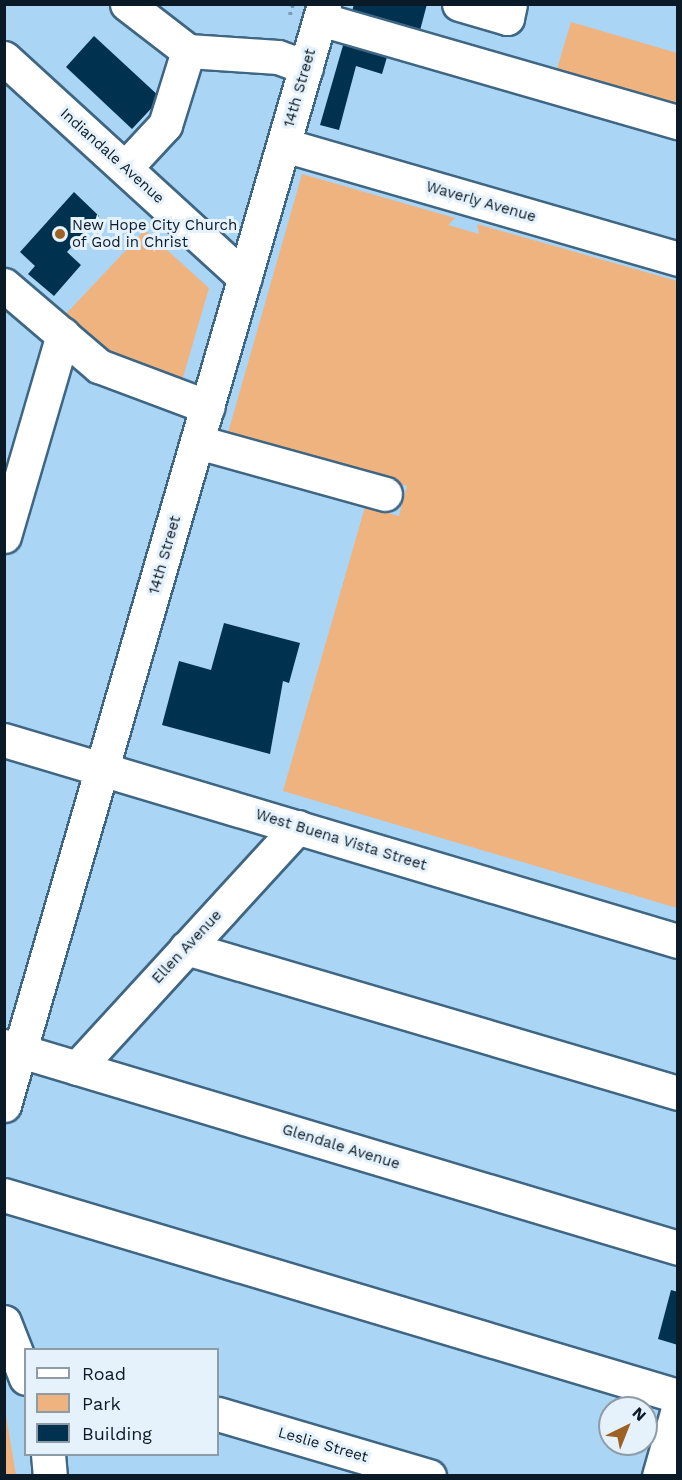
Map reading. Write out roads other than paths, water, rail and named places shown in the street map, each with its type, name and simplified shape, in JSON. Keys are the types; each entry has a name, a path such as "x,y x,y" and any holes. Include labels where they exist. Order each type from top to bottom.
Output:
{"street":[{"path":"128,4 188,51 278,57 306,67"},
{"path":"459,4 507,18 510,4"},
{"path":"317,10 678,122"},
{"name":"14th Street","path":"4,1106 12,1048 103,768 284,145 306,67 317,10"},
{"path":"125,168 165,125 188,51"},
{"name":"Indiandale Avenue","path":"4,58 245,278"},
{"name":"Waverly Avenue","path":"284,145 678,259"},
{"path":"4,285 99,366 208,407"},
{"path":"4,536 63,333"},
{"path":"198,442 385,494"},
{"name":"West Buena Vista Street","path":"4,741 103,768 678,940"},
{"name":"Ellen Avenue","path":"77,1068 298,827"},
{"path":"186,948 678,1093"},
{"name":"Glendale Avenue","path":"12,1048 678,1248"},
{"path":"4,1195 678,1396"},
{"path":"4,1322 22,1364"},
{"path":"659,1476 678,1409"},
{"name":"Leslie Street","path":"219,1414 429,1476"},
{"path":"48,1456 50,1476"}],"place":[{"name":"New Hope City Church of God in Christ","path":"60,234"}]}
